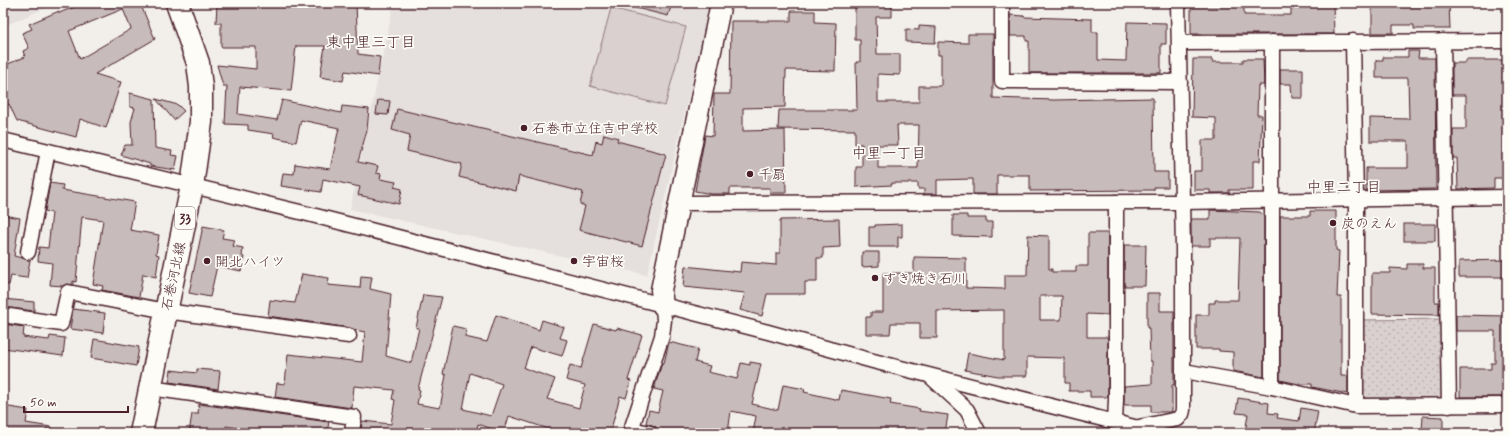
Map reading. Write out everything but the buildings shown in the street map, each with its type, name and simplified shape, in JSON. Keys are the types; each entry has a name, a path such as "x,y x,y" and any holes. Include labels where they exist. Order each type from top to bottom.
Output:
{"main road":[{"name":"石巻河北線","path":"141,433 192,186 198,146 202,87 198,63 177,3"}],"street":[{"path":"650,433 630,431 662,336 664,320 661,290 721,3"},
{"path":"1002,3 1002,81 1180,82"},
{"path":"1134,427 1178,419 1182,414 1184,371 1180,43 1178,3"},
{"path":"1443,41 1449,406"},
{"path":"1180,43 1507,41"},
{"path":"1272,42 1272,387"},
{"path":"1353,42 1356,198 1356,406"},
{"path":"3,140 192,186 663,306 930,376 1158,433"},
{"path":"28,252 48,151"},
{"path":"678,203 1182,202 1271,199 1507,197"},
{"path":"1114,422 1116,400 1116,202"},
{"path":"3,315 61,324 68,292 166,311 348,336"},
{"path":"1184,371 1272,387 1356,406 1507,406"},
{"path":"930,376 967,410 979,433"},
{"path":"150,388 354,417 352,433"}],"shaded area":[{"path":"3,3 58,3 6,25 3,19"},
{"name":"石巻市立住吉中学校","path":"394,3 710,3 647,275 350,209"},
{"path":"611,8 686,27 665,106 590,86"},
{"path":"1444,319 1444,402 1361,402 1360,320"}],"place":[{"name":"石巻市立住吉中学校","path":"524,128"},
{"name":"千扇","path":"750,174"},
{"name":"炭のえん","path":"1333,223"},
{"name":"開北ハイツ","path":"207,261"},
{"name":"宇宙桜","path":"574,261"},
{"name":"すき焼き石川","path":"875,278"}],"district":[{"name":"東中里三丁目","path":"371,42"},
{"name":"中里一丁目","path":"889,153"},
{"name":"中里二丁目","path":"1344,187"}]}
